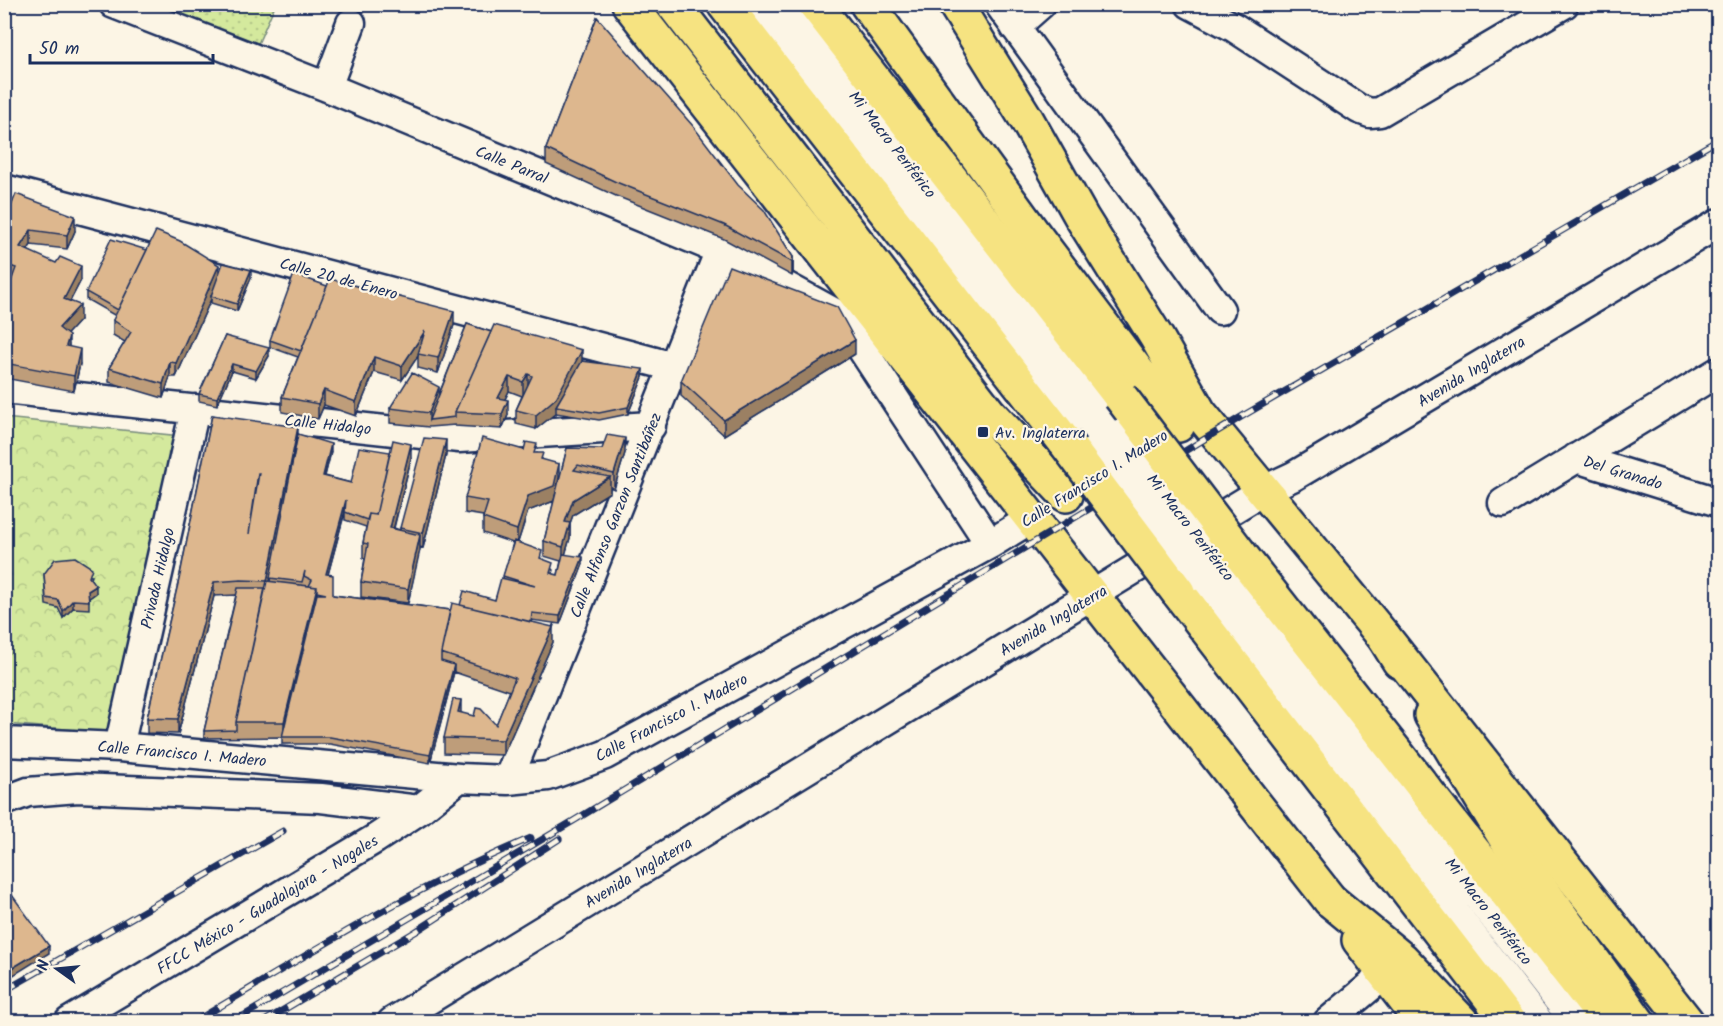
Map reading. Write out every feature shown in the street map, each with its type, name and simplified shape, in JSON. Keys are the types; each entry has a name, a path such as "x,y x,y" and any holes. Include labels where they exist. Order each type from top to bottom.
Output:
{"main road":[{"path":"629,4 899,348 1029,519 1330,900 1382,972 1422,1022"},
{"path":"673,4 989,413 1066,495"},
{"path":"724,4 1093,441 1608,1022"},
{"path":"815,4 1120,396 1208,571 1509,1022"},
{"path":"867,4 1033,233 1189,418 1264,490 1384,637 1687,1022"},
{"path":"955,4 1027,120 1082,218 1157,338 1189,418"},
{"name":"Calle Francisco I. Madero","path":"1029,519 1189,418"},
{"path":"1384,637 1512,849 1638,1022"},
{"path":"1330,900 1403,960 1462,1022"}],"street":[{"name":"Calle Parral","path":"114,4 327,87 720,250 838,312 871,334 899,348"},
{"name":"Mi Macro Periférico","path":"753,4 1093,441 1208,571 1575,1022"},
{"name":"Mi Macro Periférico","path":"784,4 1093,441"},
{"path":"1041,4 1007,16 1220,310"},
{"path":"1190,4 1235,28 1359,109 1370,113 1380,112 1564,4"},
{"path":"327,87 351,23"},
{"name":"Calle 20 de Enero","path":"4,189 674,367"},
{"name":"Avenida Inglaterra","path":"392,1022 1264,490 1294,476 1719,224"},
{"name":"Calle Alfonso Garzon Santibáñez","path":"508,780 720,250"},
{"path":"838,312 990,544"},
{"path":"1576,458 1719,372"},
{"name":"Calle Hidalgo","path":"4,389 459,438 651,426"},
{"name":"Privada Hidalgo","path":"119,747 195,410"},
{"name":"Del Granado","path":"1503,503 1576,458 1719,502"},
{"name":"Calle Francisco I. Madero","path":"4,742 119,747 459,778 508,780 548,776 605,755 990,544 1029,519"},
{"name":"Mi Macro Periférico","path":"1208,571 1539,1022"},
{"name":"FFCC México - Guadalajara - Nogales","path":"69,1022 375,839 419,810 459,778"},
{"path":"4,801 28,792 78,788 321,798 419,810"},
{"path":"1328,1022 1372,985 1382,972"}],"green space":[{"path":"147,5 275,5 257,46"},
{"path":"4,418 181,436 115,733 5,724"}],"building":[{"path":"597,17 693,126 738,185 764,210 793,257 792,262 724,225 616,182 546,149"},
{"path":"16,194 75,216 67,235 31,230 20,247 56,263 60,257 81,266 64,299 80,305 59,328 69,336 66,346 80,349 74,376 4,363 4,301 16,268 4,264 4,224"},
{"path":"156,231 180,241 219,265 176,363 170,362 163,384 109,368 131,332 113,320"},
{"path":"111,239 147,250 118,310 86,292"},
{"path":"223,263 251,270 237,304 211,296"},
{"path":"729,266 837,307 855,340 724,420 681,381"},
{"path":"294,274 327,286 301,351 270,340"},
{"path":"330,279 454,311 438,358 418,354 425,331 402,366 374,357 356,402 324,390 318,404 282,397"},
{"path":"467,324 491,332 455,412 455,417 429,420"},
{"path":"494,325 582,350 556,398 536,415 516,410 532,376 528,374 523,382 509,377 498,398 508,400 502,414 455,412"},
{"path":"225,336 269,348 256,371 232,364 217,398 199,394"},
{"path":"582,361 643,369 628,407 599,413 556,406"},
{"path":"412,373 439,387 429,413 390,408"},
{"path":"212,415 298,427 267,581 214,582 178,719 147,718 180,575","holes":["258,473 259,473 249,534"]},
{"path":"298,434 331,444 323,476 351,483 359,447 390,452 376,515 369,514 367,520 345,512 346,500 326,574 333,575 333,595 450,610 441,661 454,665 430,755 330,737 282,737 317,594 326,594 317,592 317,587 309,586 312,580 304,576 305,571 302,582 270,578"},
{"path":"607,435 625,438 614,474 578,465 574,470 610,477 573,500 565,522 570,523 563,547 544,541 567,448 602,449"},
{"path":"424,438 446,440 423,533 400,528"},
{"path":"482,438 524,450 526,442 537,444 534,453 543,453 541,459 559,464 554,486 528,496 517,530 483,518 488,502 465,498"},
{"path":"393,440 411,444 390,528 420,535 408,589 361,582 368,544 363,543 369,514 376,515"},
{"path":"514,541 542,551 540,558 553,563 550,573 558,575 563,554 583,557 560,616 532,613 531,622 460,605 464,591 495,600 501,578 535,586 503,576"},
{"path":"75,557 92,568 89,577 96,586 88,591 89,601 73,600 63,611 58,600 46,598 44,574 55,559"},
{"path":"267,581 317,587 284,722 236,722"},
{"path":"238,588 265,588 236,730 204,731"},
{"path":"452,603 553,627 503,740 444,738 453,699 461,700 458,712 474,716 476,708 481,709 496,725 515,678 441,653"},
{"path":"4,884 49,946 4,973"}],"railway":[{"path":"233,1022 575,820 1246,414 1718,140"},
{"path":"4,991 283,831"},
{"path":"194,1022 318,948 444,878 531,838"},
{"path":"263,1022 415,932 559,839"}],"place":[{"name":"Av. Inglaterra","path":"983,432"}]}
